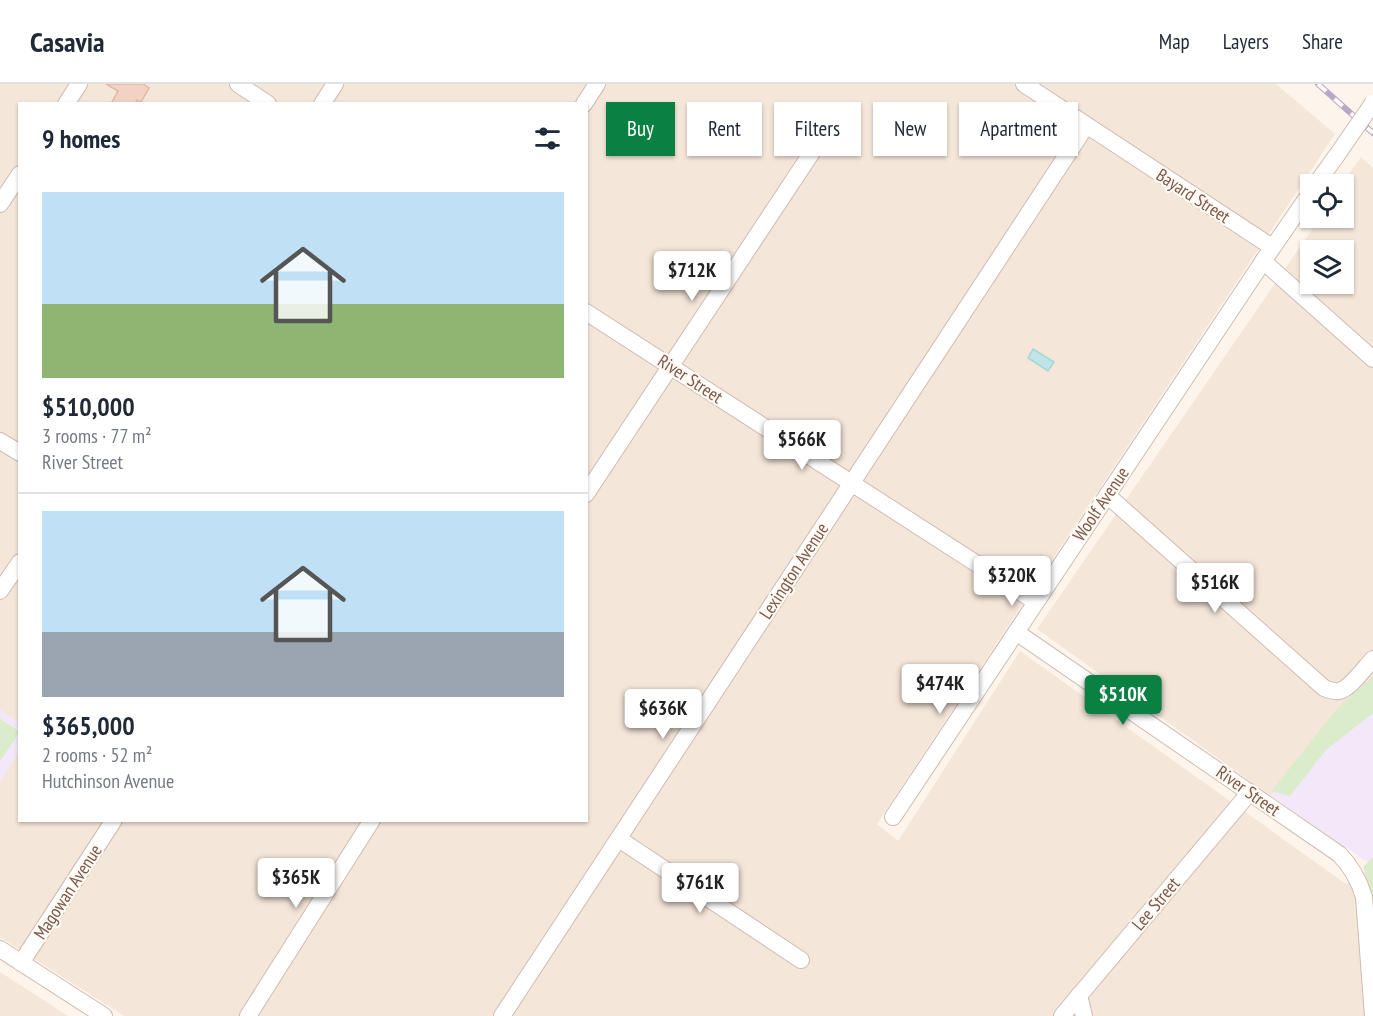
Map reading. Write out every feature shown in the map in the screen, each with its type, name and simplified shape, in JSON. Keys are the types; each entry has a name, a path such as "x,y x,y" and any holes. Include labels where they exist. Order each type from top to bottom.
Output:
{"street":[{"path":"67,102 79,84"},
{"path":"238,84 265,102"},
{"path":"323,102 335,84"},
{"path":"586,102 597,84"},
{"name":"Bayard Street","path":"1024,84 1268,254 1373,359"},
{"path":"1323,174 1373,103"},
{"name":"Lexington Avenue","path":"502,1016 1086,126"},
{"path":"588,491 810,156"},
{"path":"0,204 18,177"},
{"name":"Woolf Avenue","path":"893,817 1300,208"},
{"name":"River Street","path":"588,313 1036,602"},
{"path":"0,441 18,452"},
{"path":"1107,495 1324,688 1332,691 1346,688 1373,659"},
{"path":"0,591 18,565"},
{"name":"River Street","path":"1016,632 1340,854 1351,866 1364,897 1373,1016"},
{"name":"Lee Street","path":"1062,1016 1250,792"},
{"name":"Magowan Avenue","path":"21,963 113,822"},
{"path":"248,1016 371,822"},
{"path":"618,839 801,960"},
{"path":"0,949 104,1016"},
{"path":"1080,995 1084,1016"}],"shaded area":[{"path":"0,84 1276,84 1335,134 1308,174 1300,174 1300,187 877,824 898,841 1020,651 1346,884 1373,867 1373,1016 124,1016 0,937 0,781 18,754 18,822 588,822 588,102 18,102 18,722 0,710"},
{"path":"1361,157 1373,168 1373,687 1271,796 1037,629 1300,247 1300,294 1354,294 1354,240 1305,240 1313,228 1354,228 1354,174 1349,174"},
{"path":"1373,687 1373,866 1271,796"},
{"path":"0,710 18,722 18,754 0,781"},
{"path":"0,972 68,1016 0,1016"}],"green space":[{"path":"1373,676 1373,713 1326,750 1290,796 1272,791 1335,711"},
{"path":"0,719 18,731 18,735 0,761"},
{"path":"1373,857 1373,896 1363,867"}],"water":[{"path":"1033,349 1054,362 1048,371 1028,358"}],"building":[{"path":"106,84 143,84 149,88 141,102 137,100 136,102 112,102 118,91"}],"railway":[{"path":"1318,84 1373,133"}]}
